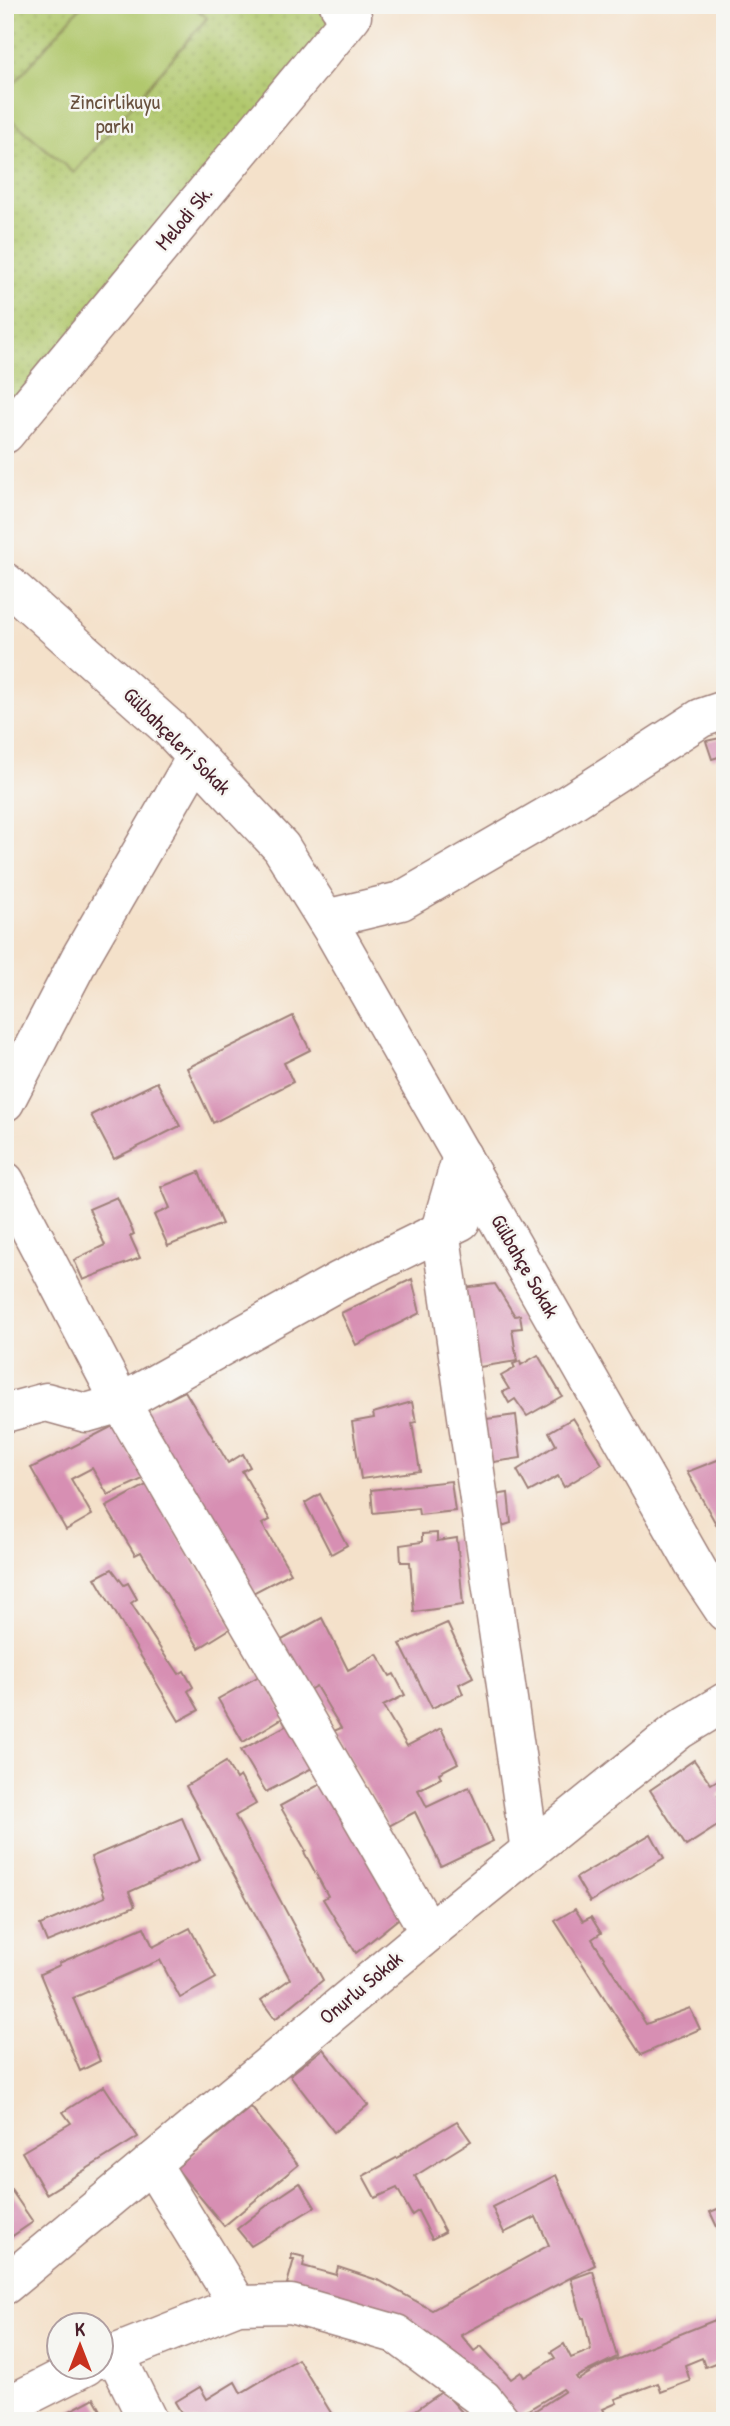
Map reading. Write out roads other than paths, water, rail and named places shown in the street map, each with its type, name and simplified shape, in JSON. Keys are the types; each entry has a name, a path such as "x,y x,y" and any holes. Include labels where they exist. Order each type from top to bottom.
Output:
{"street":[{"name":"Melodi Sk.","path":"5,434 352,16 339,5"},
{"name":"Gülbahçeleri Sokak","path":"5,582 170,729 281,847 326,919"},
{"path":"326,919 401,901 563,807 701,718 725,710"},
{"path":"5,1102 80,958 196,757"},
{"name":"Gülbahçe Sokak","path":"326,919 701,1576 725,1612"},
{"path":"462,1156 440,1230 530,1851"},
{"path":"5,1181 121,1404 429,1932"},
{"path":"5,1413 46,1402 86,1413 121,1404 339,1281 440,1230 492,1208"},
{"name":"Onurlu Sokak","path":"5,2285 429,1932 679,1730 725,1702"},
{"path":"152,2163 238,2305"},
{"path":"116,2354 238,2305 290,2304 396,2334 483,2399 500,2421"},
{"path":"116,2379 148,2421"},
{"path":"5,2407 60,2380"}],"park label":[{"name":"Zincirlikuyu parkı","path":"115,114"}]}
